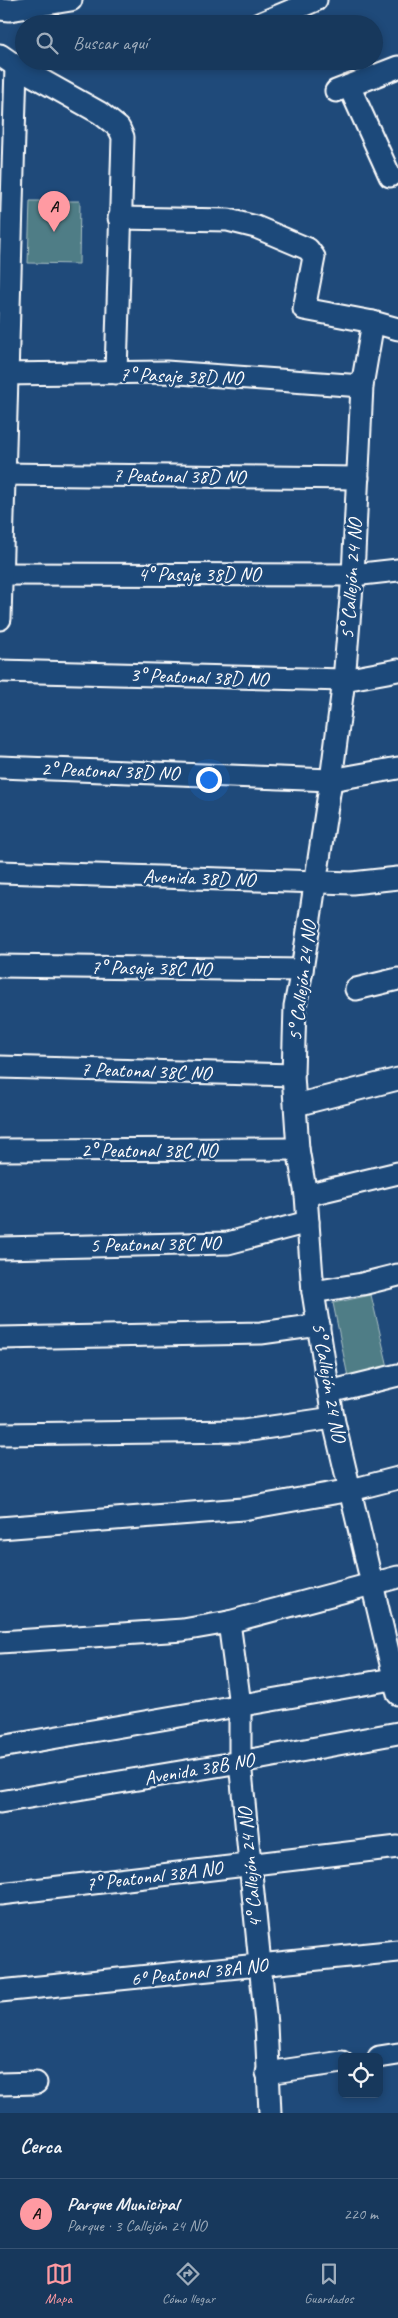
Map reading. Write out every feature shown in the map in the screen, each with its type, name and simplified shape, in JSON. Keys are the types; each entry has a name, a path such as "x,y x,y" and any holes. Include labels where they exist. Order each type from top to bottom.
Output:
{"street":[{"path":"0,9 10,10 71,0"},
{"path":"280,15 316,0"},
{"path":"390,176 342,88 398,67"},
{"path":"0,619 8,73 100,113 119,128 123,137 119,218 116,373"},
{"path":"119,218 228,220 265,230 308,249 314,257 304,310 373,322 398,330"},
{"name":"5° Callejón 24 NO","path":"373,322 362,386 358,478 344,680 331,780 295,1006 292,1075 296,1105 298,1149 306,1195 314,1292 333,1418 396,1683"},
{"name":"7° Pasaje 38D NO","path":"4,374 166,372 362,386"},
{"name":"7 Peatonal 38D NO","path":"2,474 358,478"},
{"name":"4° Pasaje 38D NO","path":"1,574 352,575 398,570"},
{"name":"3° Peatonal 38D NO","path":"0,671 344,680 398,670"},
{"name":"2° Peatonal 38D NO","path":"0,767 331,780 398,768"},
{"name":"Avenida 38D NO","path":"0,872 352,883 398,878"},
{"name":"7° Pasaje 38C NO","path":"0,966 302,970"},
{"path":"356,989 398,980"},
{"name":"7 Peatonal 38C NO","path":"0,1066 292,1075"},
{"path":"296,1105 398,1079"},
{"name":"2° Peatonal 38C NO","path":"0,1150 298,1149"},
{"path":"306,1195 398,1173"},
{"name":"5 Peatonal 38C NO","path":"0,1248 228,1243 308,1222"},
{"path":"314,1292 362,1284 398,1275"},
{"path":"0,1338 262,1333 319,1325"},
{"path":"329,1392 398,1375"},
{"path":"0,1434 243,1431 333,1418"},
{"path":"0,1528 243,1509 351,1490 398,1478"},
{"path":"0,1642 183,1630 230,1622 398,1576"},
{"name":"4° Callejón 24 NO","path":"230,1622 240,1705 240,1762 249,1864 266,2024 270,2113"},
{"path":"0,1746 240,1705 396,1683"},
{"name":"Avenida 38B NO","path":"0,1802 240,1762 398,1733"},
{"name":"7° Peatonal 38A NO","path":"0,1894 398,1847"},
{"name":"6º Peatonal 38A NO","path":"0,1991 398,1952"},
{"path":"383,2056 398,2054"},
{"path":"267,2074 338,2063"},
{"path":"0,2084 36,2083"}],"green space":[{"path":"30,201 80,201 79,264 28,263"},
{"path":"371,1295 388,1367 348,1377 333,1303"}],"place":[{"name":"Parque Municipal","path":"54,232"}]}
